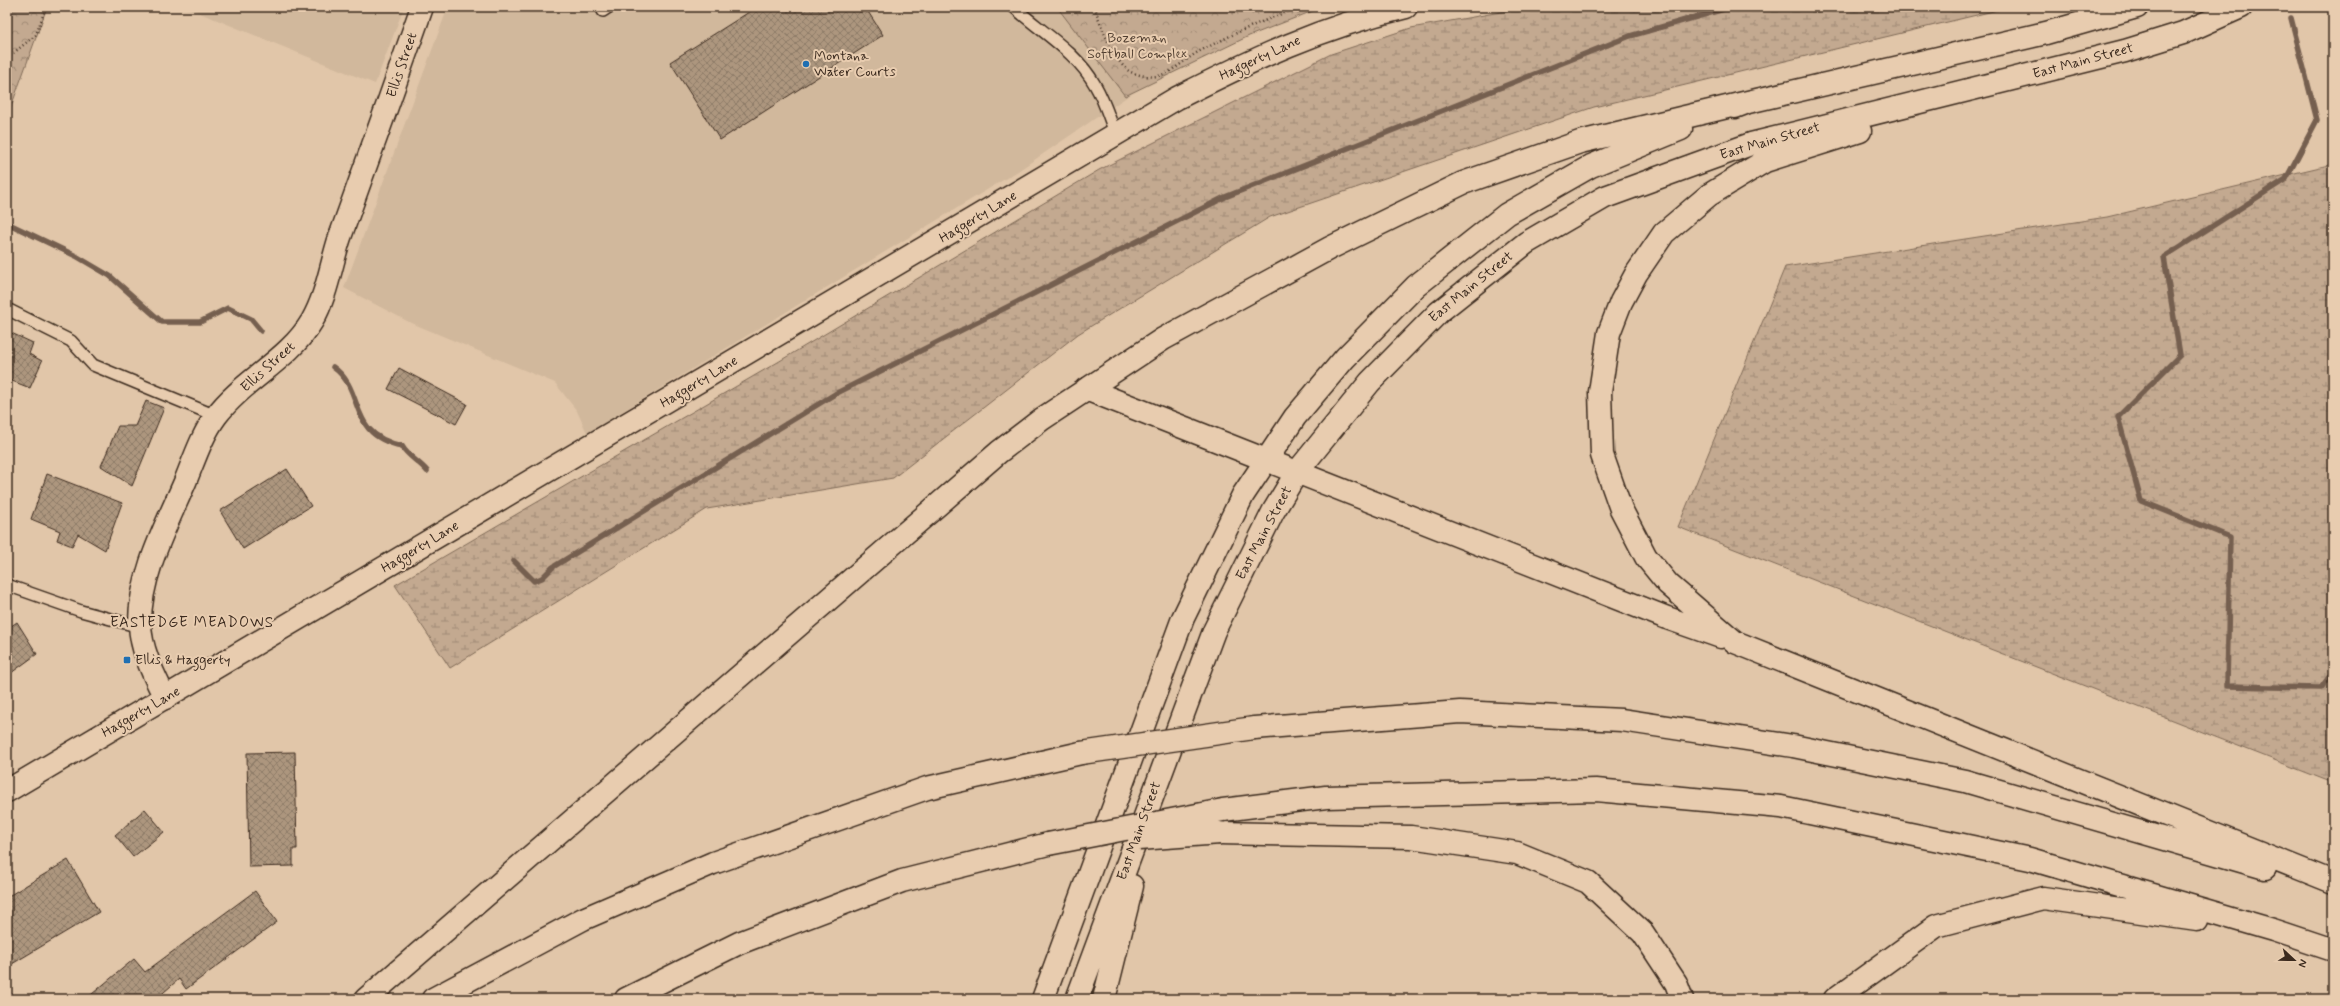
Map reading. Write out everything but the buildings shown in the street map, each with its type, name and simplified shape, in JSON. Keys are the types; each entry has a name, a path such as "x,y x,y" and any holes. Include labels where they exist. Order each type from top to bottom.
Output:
{"main road":[{"name":"Ellis Street","path":"165,698 147,660 140,627 144,590 151,565 204,437 216,416 237,394 296,343 312,321 323,295 337,247 422,7"},
{"name":"Haggerty Lane","path":"7,791 1038,181 1115,133 1177,98 1253,60 1315,33 1379,10 1406,7"},
{"path":"366,999 999,452 1042,419 1163,339 1323,251 1462,183 1580,142 2046,33 2136,7"},
{"name":"East Main Street","path":"1078,999 1214,631 1272,512 1297,472 1370,382 1439,312 1526,243 1605,197 1751,144 2125,51 2183,33 2240,7"},
{"path":"1735,642 1668,584 1646,557 1622,509 1602,455 1600,392 1609,333 1621,302 1636,274 1664,233 1709,195 1765,161 2053,70"},
{"path":"1043,999 1183,618 1243,495 1295,417 1345,358 1416,286 1507,214 1591,166 1748,102"},
{"path":"1086,389 1667,618 1735,642 2333,882"},
{"path":"433,999 583,919 713,863 928,788 1081,753 1254,728 1460,712 1638,723 1793,746 1965,781 2333,890"},
{"path":"1104,999 1158,782"},
{"path":"626,999 739,943 902,881 1048,844 1223,810 1326,797 1596,790 1780,806 2030,859 2273,930 2333,950"},
{"path":"1048,844 1220,833 1411,837 1517,853 1588,882 1643,933 1676,983 1682,999"},
{"path":"1835,999 1936,926 2043,898 2273,930"}],"lane":[{"path":"1014,7 1064,49 1087,73 1096,85 1115,133"},
{"path":"7,309 71,341 93,365 216,416"},
{"path":"7,585 81,611 140,627"}],"path":[{"path":"7,58 36,35 46,7"},
{"path":"1094,7 1100,25 1121,63 1130,72 1146,76 1161,75 1193,55 1230,35 1301,7"}],"shaded area":[{"path":"185,7 404,7 375,84"},
{"path":"448,7 1063,7 1134,92 1018,171 587,433 577,411 555,383 409,322 344,288"}],"green space":[{"path":"7,7 47,7 7,118"},
{"name":"Bozeman Softball Complex","path":"1057,7 1323,7 1249,36 1125,96"},
{"path":"1529,7 2010,7 1594,107 1270,217 1078,334 893,478 707,509 450,668 395,585 778,362 1099,170 1331,54 1411,28"},
{"path":"2333,164 2333,783 1678,527 1785,267 2107,217"}],"waterway":[{"path":"514,561 534,581 542,578 553,567 835,394 1225,197 1630,36 1731,7"},
{"path":"2291,18 2317,120 2286,179 2164,257 2180,355 2118,417 2141,501 2230,537 2227,686 2321,688 2333,672"},
{"path":"7,223 76,256 110,276 162,322 200,322 228,308 251,319 261,331"},
{"path":"333,367 343,377 350,388 364,422 372,432 384,440 402,446 404,450 427,471"}],"place":[{"name":"Montana Water Courts","path":"806,64"},
{"name":"Ellis & Haggerty","path":"127,660"}],"district":[{"name":"EASTEDGE MEADOWS","path":"192,623"}]}
